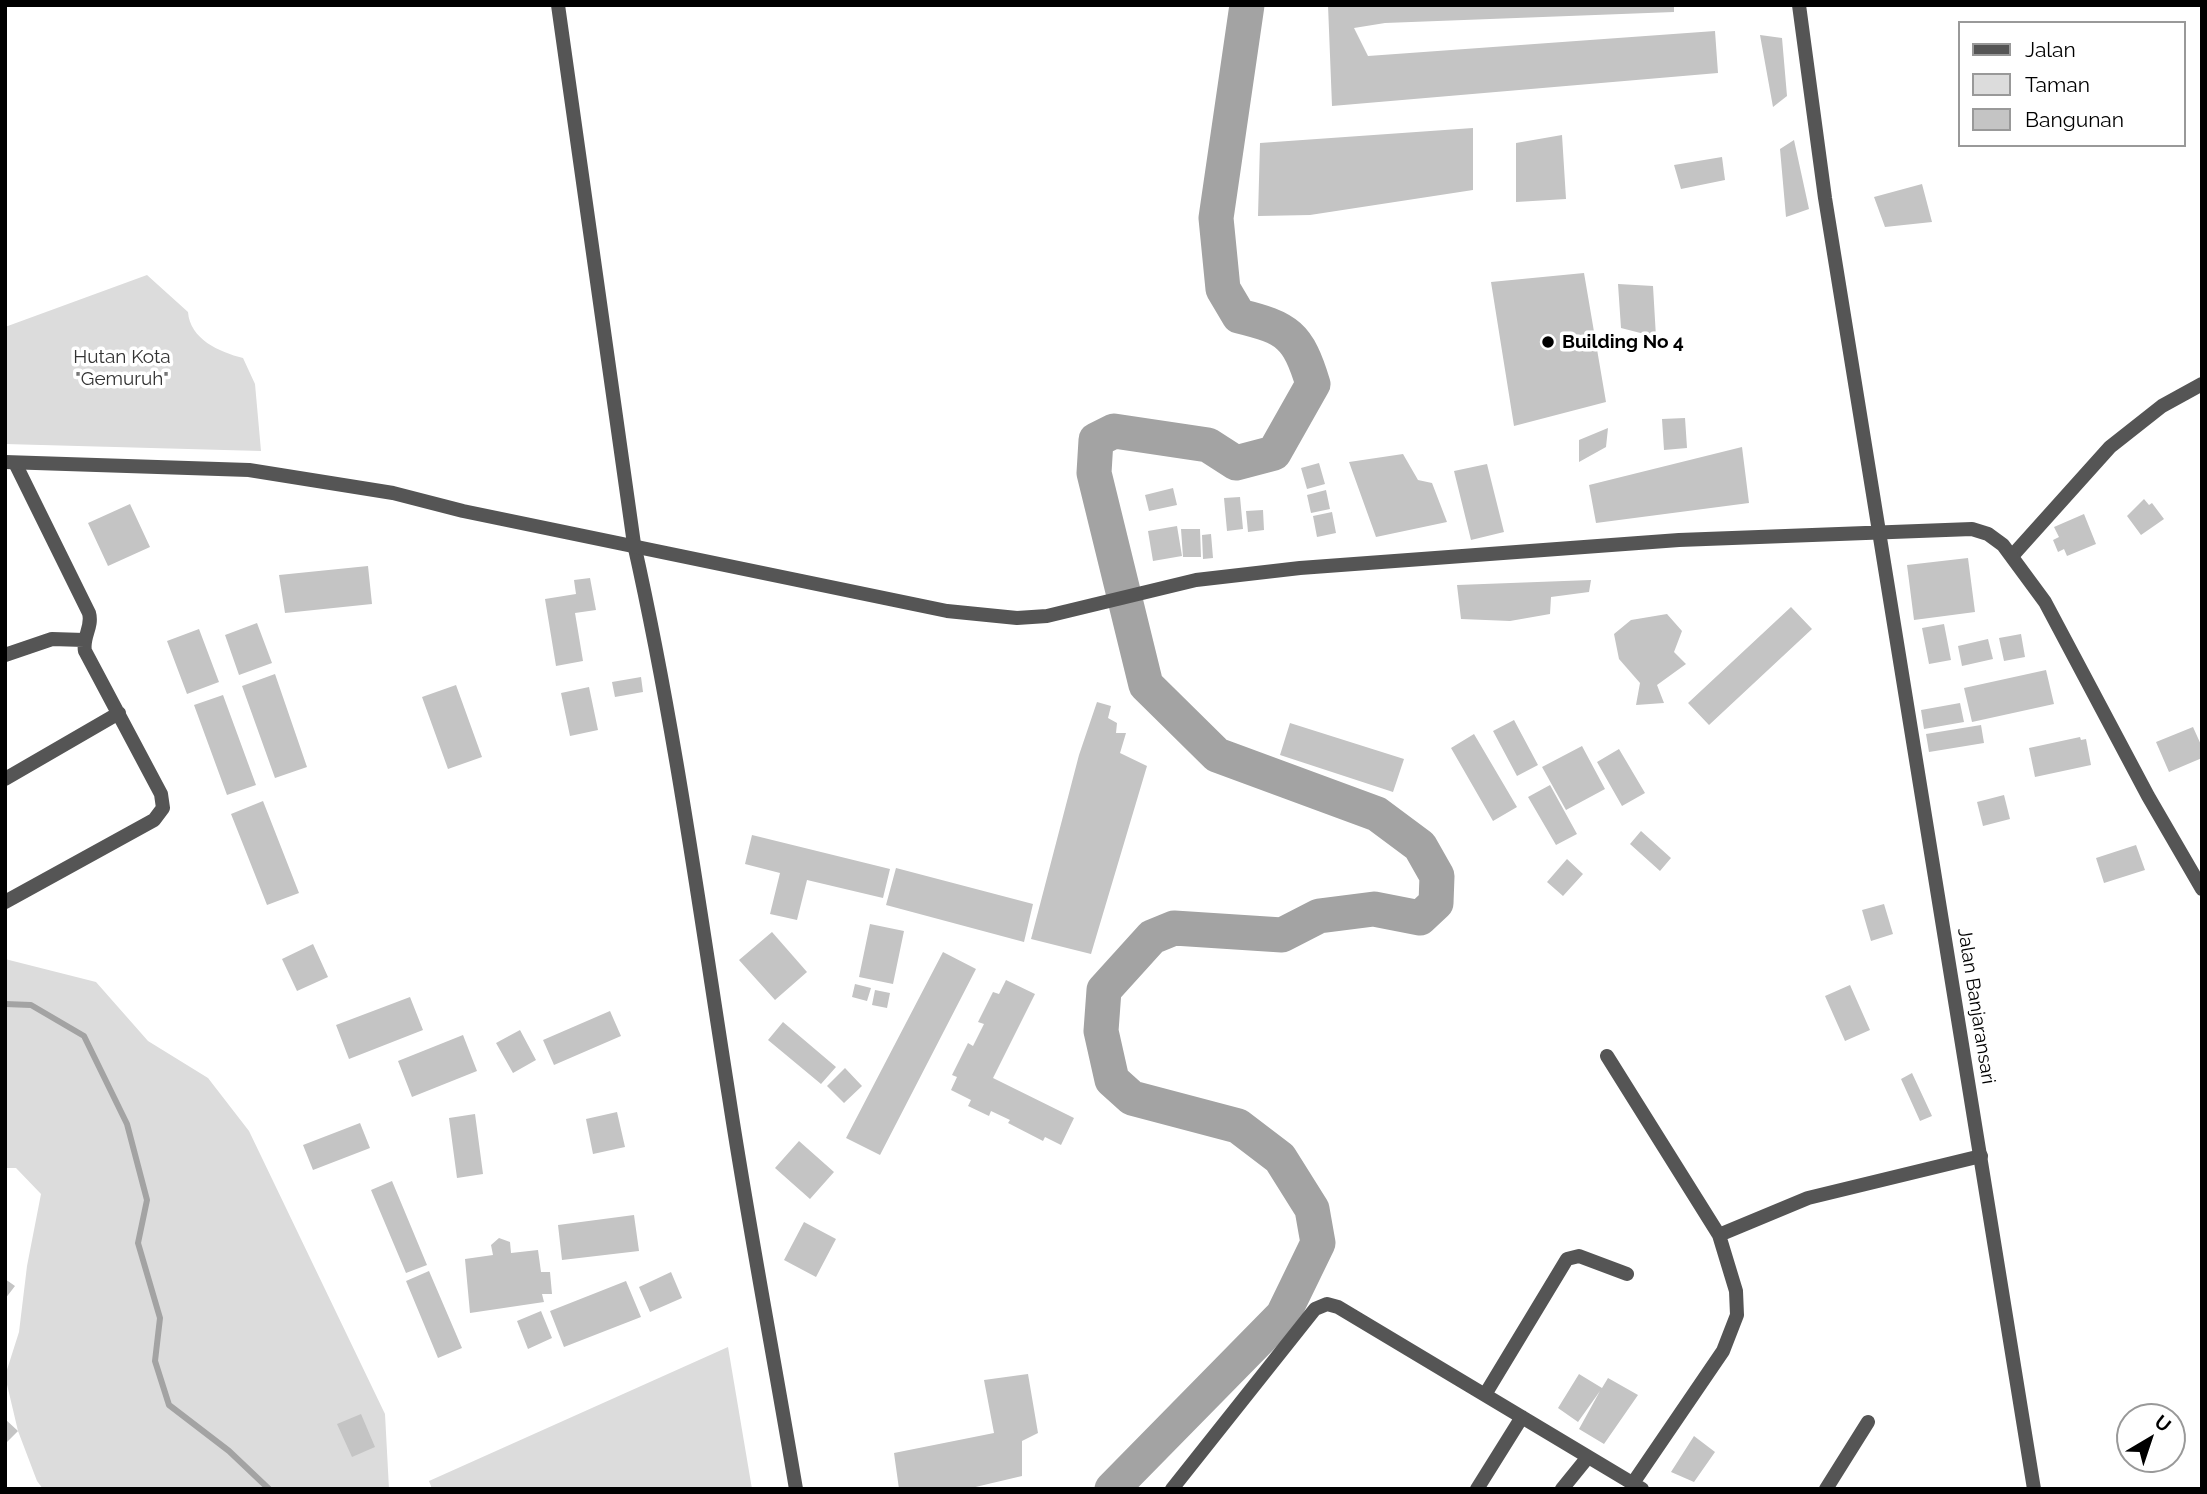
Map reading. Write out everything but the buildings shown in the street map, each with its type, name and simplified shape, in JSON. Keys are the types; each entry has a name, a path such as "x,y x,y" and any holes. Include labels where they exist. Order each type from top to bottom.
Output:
{"street":[{"path":"558,5 634,544 650,619 702,915 738,1158 796,1489"},
{"name":"Jalan Banjaransari","path":"1800,5 1825,198 1881,530 2034,1489"},
{"path":"2013,555 2110,447 2162,406 2202,384"},
{"path":"5,902 159,815 163,808 161,794 85,650 84,640 90,626 89,613 10,463 249,470 393,493 463,510 981,616 1047,616 1196,580 1300,568 1679,540 1881,530 1972,529 1988,534 2013,555 2045,602 2148,796 2202,890"},
{"path":"5,655 52,639 84,640"},
{"path":"5,779 118,713"},
{"path":"1172,1489 1321,1305 1338,1307 1486,1393 1637,1486 1733,1331 1737,1315 1736,1290 1719,1235 1607,1056"},
{"path":"1719,1235 1808,1198 1981,1156"},
{"path":"1486,1393 1567,1259 1579,1256 1627,1274"},
{"path":"1477,1489 1522,1417"},
{"path":"1826,1489 1868,1422"},
{"path":"1562,1489 1588,1457"}],"green space":[{"name":"Hutan Kota \"Gemuruh\"","path":"147,275 188,312 194,330 200,337 216,348 243,358 255,384 261,451 5,444 5,327"},
{"path":"5,959 96,982 148,1041 208,1078 249,1131 385,1414 389,1489 43,1489 37,1481 18,1431 5,1376 19,1332 27,1266 41,1194 16,1168 5,1168"},
{"path":"728,1347 752,1489 432,1489 429,1481"}],"waterway":[{"path":"1112,1489 1283,1315 1318,1243 1312,1209 1280,1158 1238,1126 1132,1098 1112,1080 1101,1031 1104,990 1152,937 1174,928 1282,935 1319,916 1374,909 1420,918 1436,903 1437,876 1420,846 1377,814 1217,755 1146,685 1094,473 1096,440 1114,431 1208,445 1236,463 1274,453 1313,384 1302,354 1289,336 1269,325 1239,316 1223,289 1216,218 1247,5"},
{"path":"5,1004 31,1005 84,1036 127,1124 147,1200 138,1243 160,1318 155,1361 169,1405 229,1451 269,1489"}],"place":[{"name":"Building No 4","path":"1548,342"}]}
